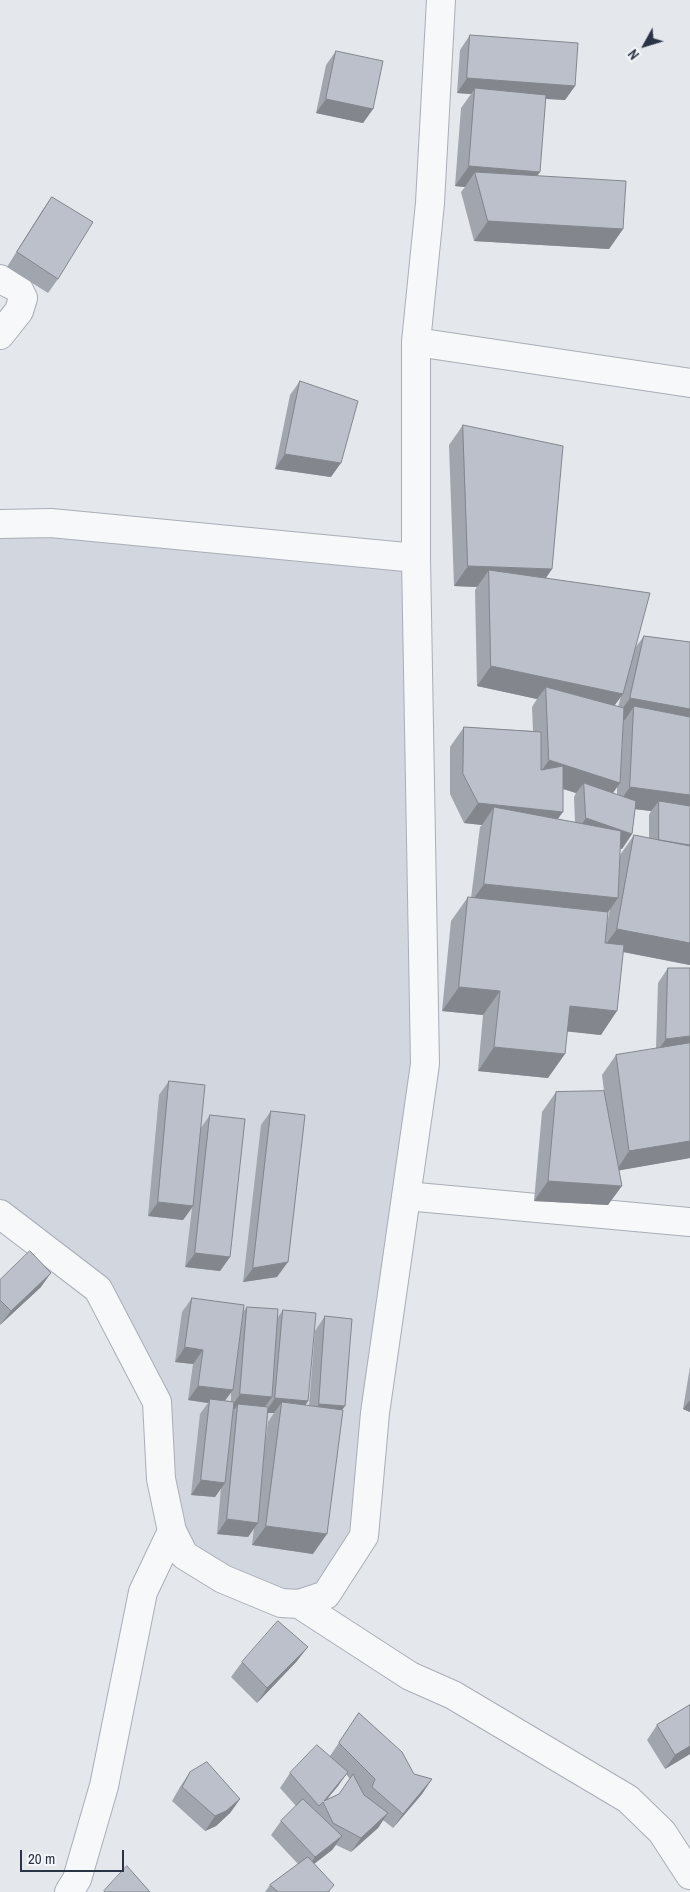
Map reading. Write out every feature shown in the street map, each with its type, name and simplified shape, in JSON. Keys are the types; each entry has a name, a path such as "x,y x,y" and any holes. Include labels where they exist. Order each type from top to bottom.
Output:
{"street":[{"path":"0,1214 98,1289 157,1402 161,1479 172,1531 184,1556 223,1579 281,1603 299,1604 326,1595 364,1536 374,1413 425,1064 416,558 416,342 430,203 441,0"},
{"path":"0,279 18,288 23,298 19,311 0,335"},
{"path":"416,342 690,383"},
{"path":"0,524 60,524 416,558"},
{"path":"406,1196 690,1222"},
{"path":"69,1892 77,1879 104,1786 143,1592 172,1531"},
{"path":"299,1604 410,1676 452,1695 628,1799 662,1832 690,1875"}],"shaded area":[{"path":"0,524 416,558 425,1064 364,1536 326,1595 281,1603 184,1555 157,1402 98,1289 0,1208"}],"building":[{"path":"470,35 578,43 575,86 467,78"},
{"path":"336,51 383,61 373,109 326,99"},
{"path":"475,88 546,95 540,172 469,166"},
{"path":"475,172 626,181 623,229 488,221"},
{"path":"52,197 93,222 58,279 17,252"},
{"path":"300,381 358,401 341,463 285,454"},
{"path":"463,425 563,446 552,569 468,566"},
{"path":"489,570 650,593 623,694 491,666"},
{"path":"644,636 690,642 690,709 630,698"},
{"path":"546,687 624,708 620,783 549,760"},
{"path":"634,706 690,717 690,795 630,787"},
{"path":"464,727 541,732 541,770 563,766 563,812 478,803 463,774"},
{"path":"584,783 636,801 632,834 586,818"},
{"path":"659,801 690,806 690,845 659,840"},
{"path":"494,807 621,831 618,898 484,884"},
{"path":"634,835 690,846 690,943 617,929"},
{"path":"468,897 608,912 605,943 624,945 617,1011 570,1006 565,1054 494,1047 500,991 459,987"},
{"path":"668,968 690,968 690,1036 666,1039"},
{"path":"690,1043 690,1141 629,1151 616,1055"},
{"path":"169,1081 205,1085 193,1206 158,1202"},
{"path":"604,1091 622,1186 548,1181 556,1092"},
{"path":"271,1111 305,1115 288,1262 253,1268"},
{"path":"210,1115 245,1119 230,1257 195,1253"},
{"path":"30,1251 51,1273 11,1311 0,1300 0,1280"},
{"path":"192,1298 244,1305 233,1390 198,1386 203,1350 185,1347"},
{"path":"247,1307 278,1309 272,1397 240,1394"},
{"path":"283,1310 316,1313 308,1401 275,1398"},
{"path":"325,1316 352,1319 345,1406 319,1404"},
{"path":"210,1399 234,1402 225,1483 201,1480"},
{"path":"282,1402 343,1410 327,1534 266,1526"},
{"path":"238,1404 268,1407 258,1523 227,1519"},
{"path":"278,1621 308,1647 267,1688 242,1662"},
{"path":"690,1705 690,1746 675,1755 657,1725"},
{"path":"359,1713 402,1752 414,1774 432,1779 403,1814 372,1787 375,1779 339,1743"},
{"path":"317,1745 348,1772 324,1801 339,1794 353,1774 364,1795 388,1813 361,1838 333,1823 323,1802 319,1806 290,1773"},
{"path":"207,1762 240,1799 226,1811 215,1816 182,1787 190,1772"},
{"path":"303,1799 342,1836 315,1857 281,1821"},
{"path":"308,1857 334,1885 328,1892 278,1892 270,1885"},
{"path":"127,1866 150,1892 104,1891"}]}
